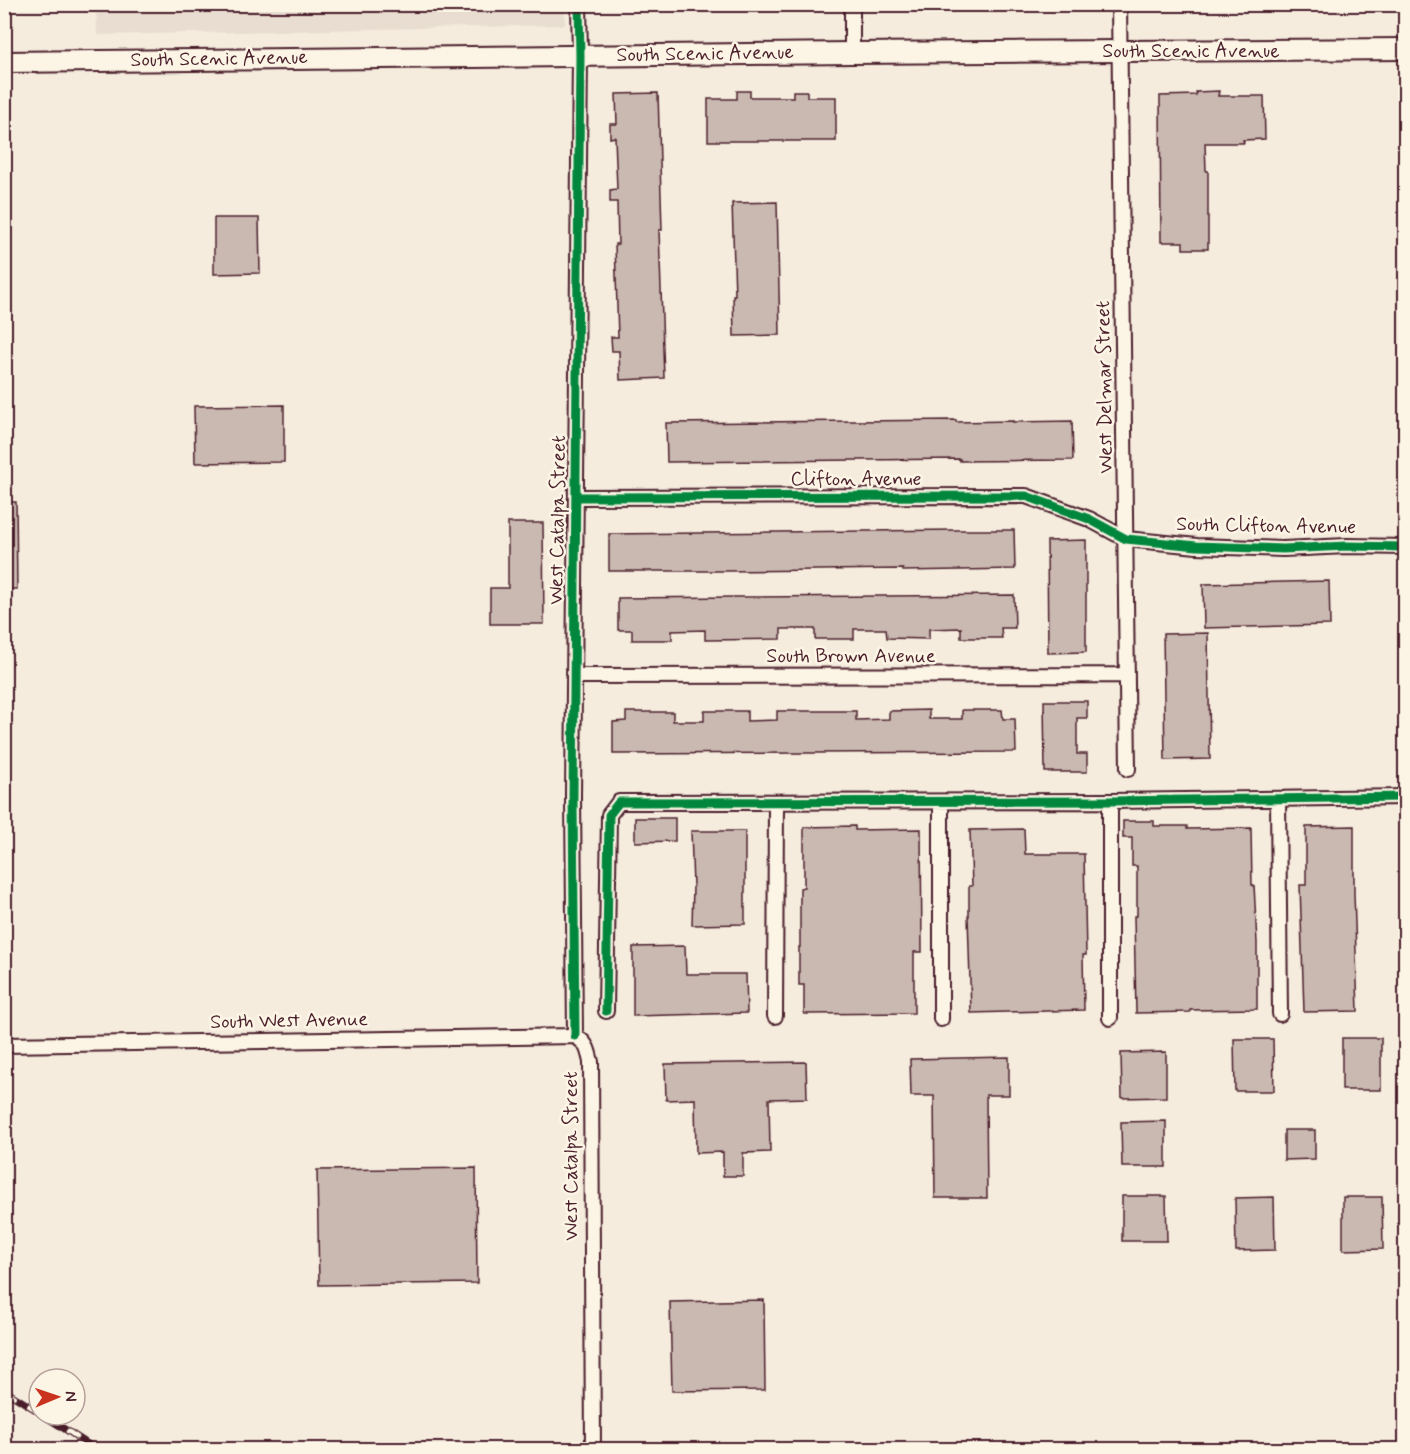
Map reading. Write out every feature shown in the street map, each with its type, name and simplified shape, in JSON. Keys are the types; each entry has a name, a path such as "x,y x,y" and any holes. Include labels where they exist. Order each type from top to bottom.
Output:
{"main road":[{"name":"South Scenic Avenue","path":"4,62 852,52 1406,49"}],"street":[{"name":"West Catalpa Street","path":"579,4 573,796 575,1036 583,1041 591,1062 593,1449"},
{"path":"852,4 852,52"},
{"name":"West Delmar Street","path":"1119,4 1128,769"},
{"name":"Clifton Avenue","path":"576,497 1026,496 1089,519 1126,539"},
{"name":"South Clifton Avenue","path":"1126,539 1197,546 1283,549 1406,546"},
{"name":"South Brown Avenue","path":"574,676 1127,675"},
{"path":"606,1011 609,815 619,802 1110,801 1406,797"},
{"path":"1278,799 1280,1014"},
{"path":"1110,801 1110,1018"},
{"path":"775,1016 776,802"},
{"path":"941,802 941,1019"},
{"name":"South West Avenue","path":"4,1045 575,1036"}],"shaded area":[{"path":"96,5 565,5 565,25 97,35"}],"building":[{"path":"737,91 750,91 750,97 793,97 793,91 807,91 807,97 836,97 836,141 708,141 708,99 737,99"},
{"path":"1219,91 1218,96 1264,96 1265,139 1243,140 1244,143 1205,143 1206,171 1208,171 1208,249 1183,249 1183,242 1161,242 1160,96 1196,95 1196,92"},
{"path":"658,93 662,230 659,230 664,378 620,380 619,351 612,351 611,337 618,337 615,244 618,244 617,202 610,202 610,190 617,189 615,137 610,138 610,124 617,124 616,94"},
{"path":"777,202 780,335 734,336 732,203"},
{"path":"214,218 259,218 260,273 214,274"},
{"path":"284,405 284,462 195,463 194,406"},
{"path":"956,420 956,422 1072,421 1073,460 667,462 666,423"},
{"path":"4,502 16,502 17,589 4,589"},
{"path":"508,523 543,523 544,624 490,624 490,588 508,588"},
{"path":"1014,530 1015,569 609,571 609,534"},
{"path":"1086,540 1086,652 1048,653 1047,541"},
{"path":"1329,581 1330,625 1204,628 1203,584"},
{"path":"1014,595 1015,628 1001,628 1002,638 961,638 961,628 929,629 929,639 887,638 886,629 854,629 854,639 815,639 815,629 781,629 781,639 705,640 705,630 672,631 672,640 632,640 632,630 618,630 618,598"},
{"path":"1208,633 1210,759 1165,760 1163,634"},
{"path":"1044,701 1087,701 1087,718 1077,718 1077,754 1087,754 1087,772 1045,772"},
{"path":"929,710 929,719 962,719 962,710 1002,710 1003,719 1015,719 1016,752 613,754 613,722 626,721 626,712 673,712 673,721 704,721 704,711 747,711 747,721 777,720 777,711 856,711 856,720 889,719 889,711"},
{"path":"635,818 675,818 675,841 635,842"},
{"path":"1123,821 1154,821 1154,826 1187,826 1187,829 1251,828 1252,885 1254,885 1257,943 1257,1009 1136,1013 1134,916 1137,916 1137,866 1132,866 1132,838 1123,838"},
{"path":"855,826 855,830 921,829 922,952 914,952 914,1013 804,1014 804,985 799,985 799,947 800,888 804,887 804,827"},
{"path":"1354,826 1358,1011 1304,1012 1300,885 1306,885 1306,827"},
{"path":"1024,829 1025,854 1084,854 1086,955 1083,955 1084,1010 971,1013 968,916 969,886 972,886 970,830"},
{"path":"691,831 745,831 745,924 692,925"},
{"path":"685,946 686,974 746,974 747,1013 633,1016 633,947"},
{"path":"1342,1038 1381,1038 1381,1090 1342,1090"},
{"path":"1234,1039 1273,1039 1274,1091 1235,1091"},
{"path":"1166,1052 1166,1097 1122,1098 1121,1053"},
{"path":"1009,1057 1009,1095 986,1095 987,1198 935,1198 934,1096 911,1096 910,1059"},
{"path":"806,1062 807,1098 769,1099 770,1152 743,1153 743,1176 723,1176 723,1152 696,1153 695,1099 666,1100 665,1064"},
{"path":"1166,1121 1166,1167 1122,1167 1121,1122"},
{"path":"1284,1130 1315,1130 1315,1159 1284,1160"},
{"path":"476,1168 477,1283 319,1285 317,1170"},
{"path":"1122,1196 1166,1196 1167,1241 1122,1241"},
{"path":"1274,1197 1275,1250 1236,1251 1235,1198"},
{"path":"1343,1197 1382,1197 1383,1249 1343,1250"},
{"path":"764,1300 765,1390 672,1391 670,1302"}],"railway":[{"path":"4,1390 27,1404"},
{"path":"62,1427 97,1450"}],"cycle path":[{"path":"575,1036 573,796 579,4"},
{"path":"576,497 1026,496 1089,519 1126,539 1197,546 1283,549 1347,546 1406,547"},
{"path":"606,1011 609,815 619,802 1110,801 1406,797"}]}
